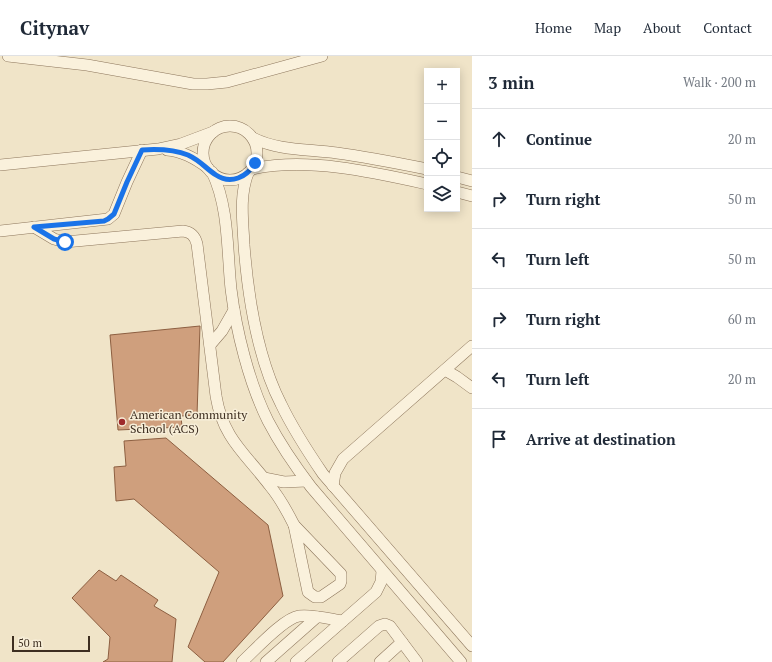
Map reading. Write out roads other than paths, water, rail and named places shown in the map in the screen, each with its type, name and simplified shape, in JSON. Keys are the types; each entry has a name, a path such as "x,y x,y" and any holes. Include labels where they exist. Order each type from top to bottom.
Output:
{"street":[{"path":"8,56 87,65 193,84 207,84 226,82 322,56"},
{"path":"0,165 158,149 192,141 219,129 231,126 244,130 253,138 277,147 351,155 424,168"},
{"path":"213,132 204,149 205,162 220,189 234,310 244,354 260,403 280,443 306,481 399,589 454,658 460,662"},
{"path":"253,138 257,150 257,157 250,171 242,196 245,254 252,307 261,350 280,403 291,424 317,465 333,486 472,646"},
{"path":"158,149 174,151 190,156 223,179 230,180 236,179 250,171 278,164 302,164 360,170 424,183"},
{"path":"0,231 104,221 111,217 116,210 142,150"},
{"path":"460,178 472,181"},
{"path":"460,193 472,196"},
{"path":"34,227 54,239 70,242 183,231 191,233 194,236 197,244 218,406 222,422 236,445 263,477 283,505 294,524 341,574 340,584 321,597 315,597 308,592 294,524"},
{"path":"210,345 222,331 234,310"},
{"path":"333,486 335,473 343,459 472,346"},
{"path":"445,370 458,377 472,388"},
{"path":"317,465 330,464 343,459"},
{"path":"263,477 284,482 306,481"},
{"path":"283,505 282,494 284,482"},
{"path":"376,592 381,582 382,571"},
{"path":"296,662 376,592 387,588 399,589"},
{"path":"242,662 289,620 303,615 342,621"},
{"path":"266,662 317,617"},
{"path":"338,662 382,625 390,626 417,662"},
{"path":"380,662 402,642"}],"place":[{"name":"American Community School (ACS)","path":"122,422"}]}
